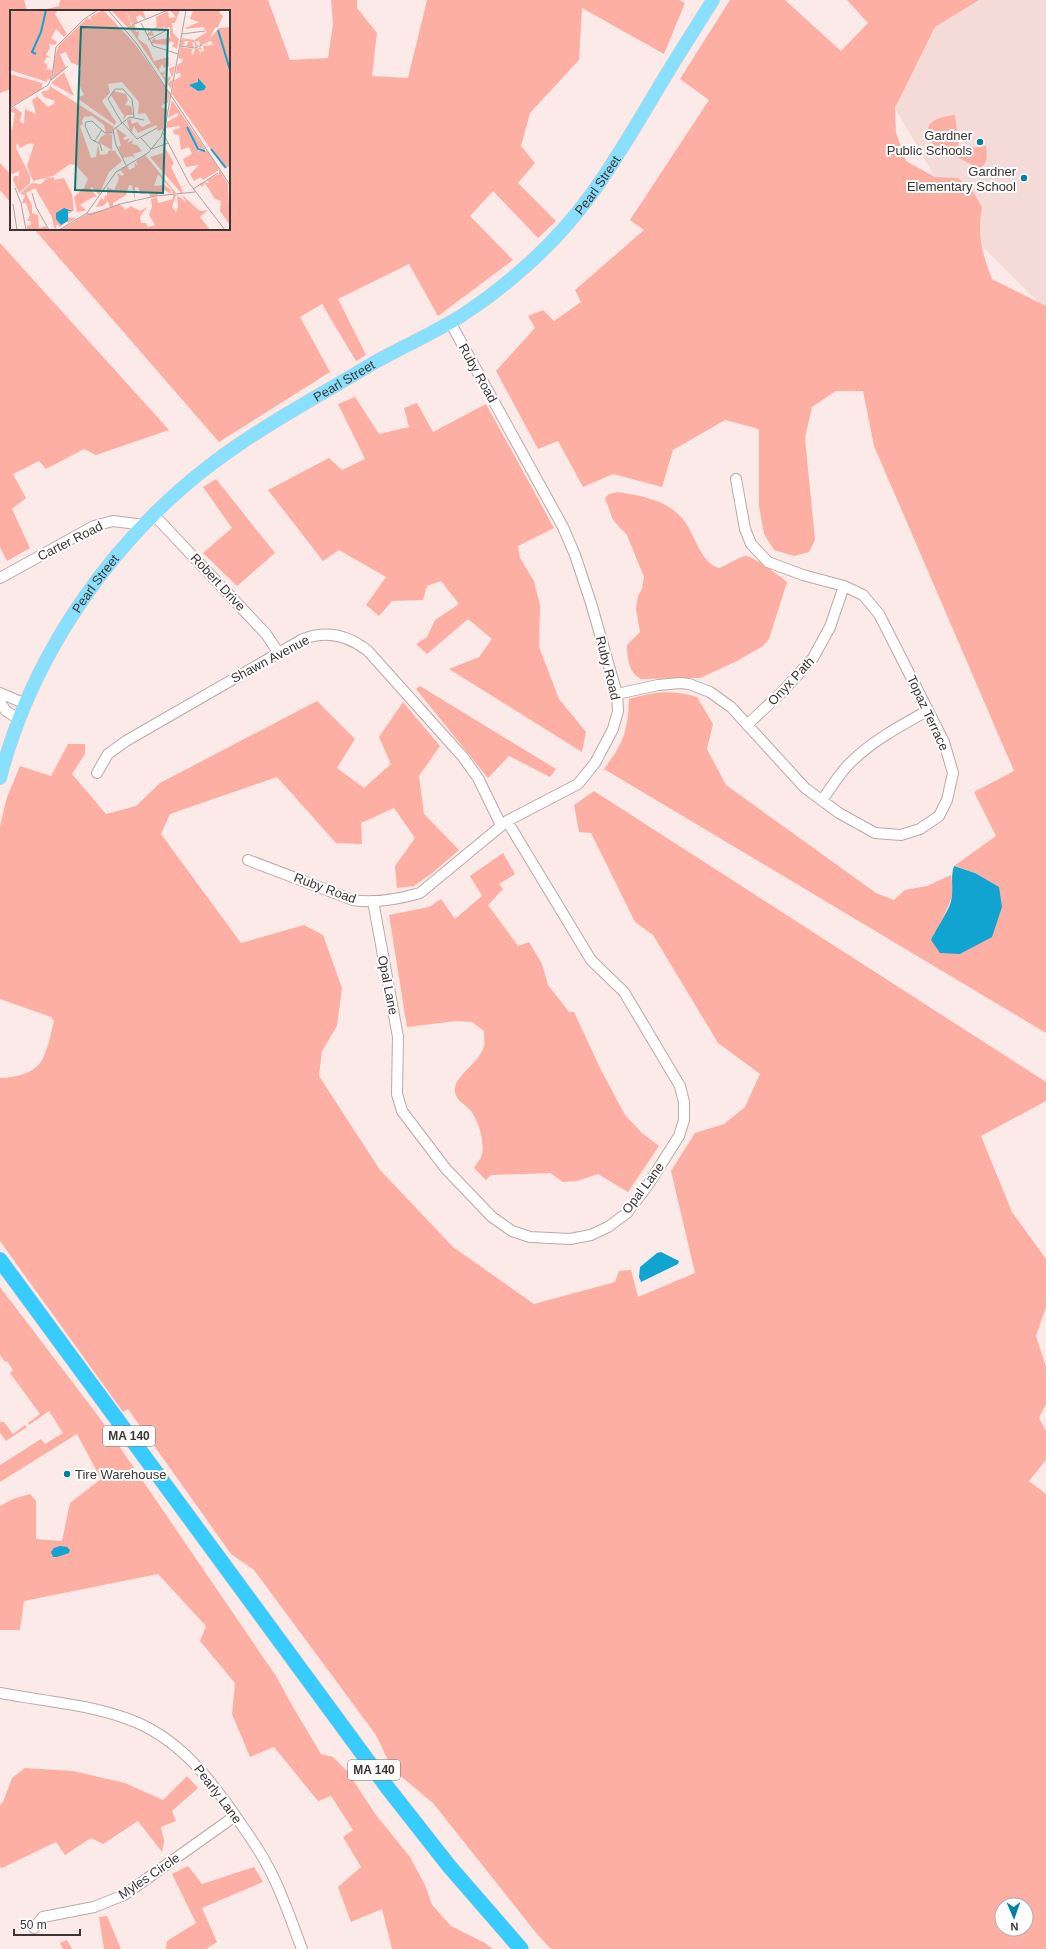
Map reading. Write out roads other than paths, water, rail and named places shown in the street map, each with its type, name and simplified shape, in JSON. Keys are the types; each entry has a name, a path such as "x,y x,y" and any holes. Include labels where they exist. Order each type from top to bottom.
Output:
{"highway":[{"name":"MA 140","path":"0,1260 387,1787 449,1866 521,1949"}],"main road":[{"name":"Pearl Street","path":"0,778 19,719 47,660 79,606 108,566 144,525 195,478 253,435 398,349 450,322 506,284 542,252 574,219 614,163 713,0"}],"street":[{"name":"Ruby Road","path":"248,860 353,900 373,901 404,898 420,893 504,823 572,788 583,779 595,763 613,728 618,711 616,694 591,603 572,546 450,322"},
{"name":"Topaz Terrace","path":"616,694 658,685 689,684 710,692 731,708 805,788 875,834 901,836 920,829 939,816 948,800 953,773 944,742 879,614 863,595 844,586 803,575 768,562 751,544 746,529 736,479"},
{"name":"Robert Drive","path":"154,515 266,634 278,652"},
{"name":"Carter Road","path":"0,578 94,526 113,521 144,525"},
{"name":"Onyx Path","path":"747,725 782,692 813,658 830,627 844,586"},
{"name":"Shawn Avenue","path":"97,773 105,758 116,747 278,652 303,639 322,634 342,636 360,644 463,757 482,783 504,823"},
{"path":"0,693 26,704"},
{"path":"0,702 6,712 19,719"},
{"path":"822,800 846,768 860,753 873,743 927,711"},
{"name":"Opal Lane","path":"373,901 398,1037 397,1094 402,1111 446,1169 492,1217 512,1231 530,1237 570,1239 591,1235 608,1228 627,1213 648,1185 680,1136 684,1120 684,1102 680,1086 624,992 591,960 504,823"},
{"name":"Pearly Lane","path":"0,1694 103,1711 129,1719 159,1735 192,1760 221,1794 268,1865 302,1949"},
{"name":"Myles Circle","path":"34,1928 43,1917 56,1913 94,1907 124,1895 235,1816"}],"water":[{"path":"954,866 975,873 999,887 1002,907 992,937 960,954 940,953 931,940 950,905"},
{"path":"661,1252 679,1261 678,1264 641,1282 639,1277 640,1267 657,1253"},
{"path":"60,1546 67,1547 70,1550 69,1553 53,1557 51,1552 54,1548"}],"place":[{"name":"Gardner Public Schools","path":"980,142"},
{"name":"Gardner Elementary School","path":"1024,178"},
{"name":"Tire Warehouse","path":"67,1474"}]}
